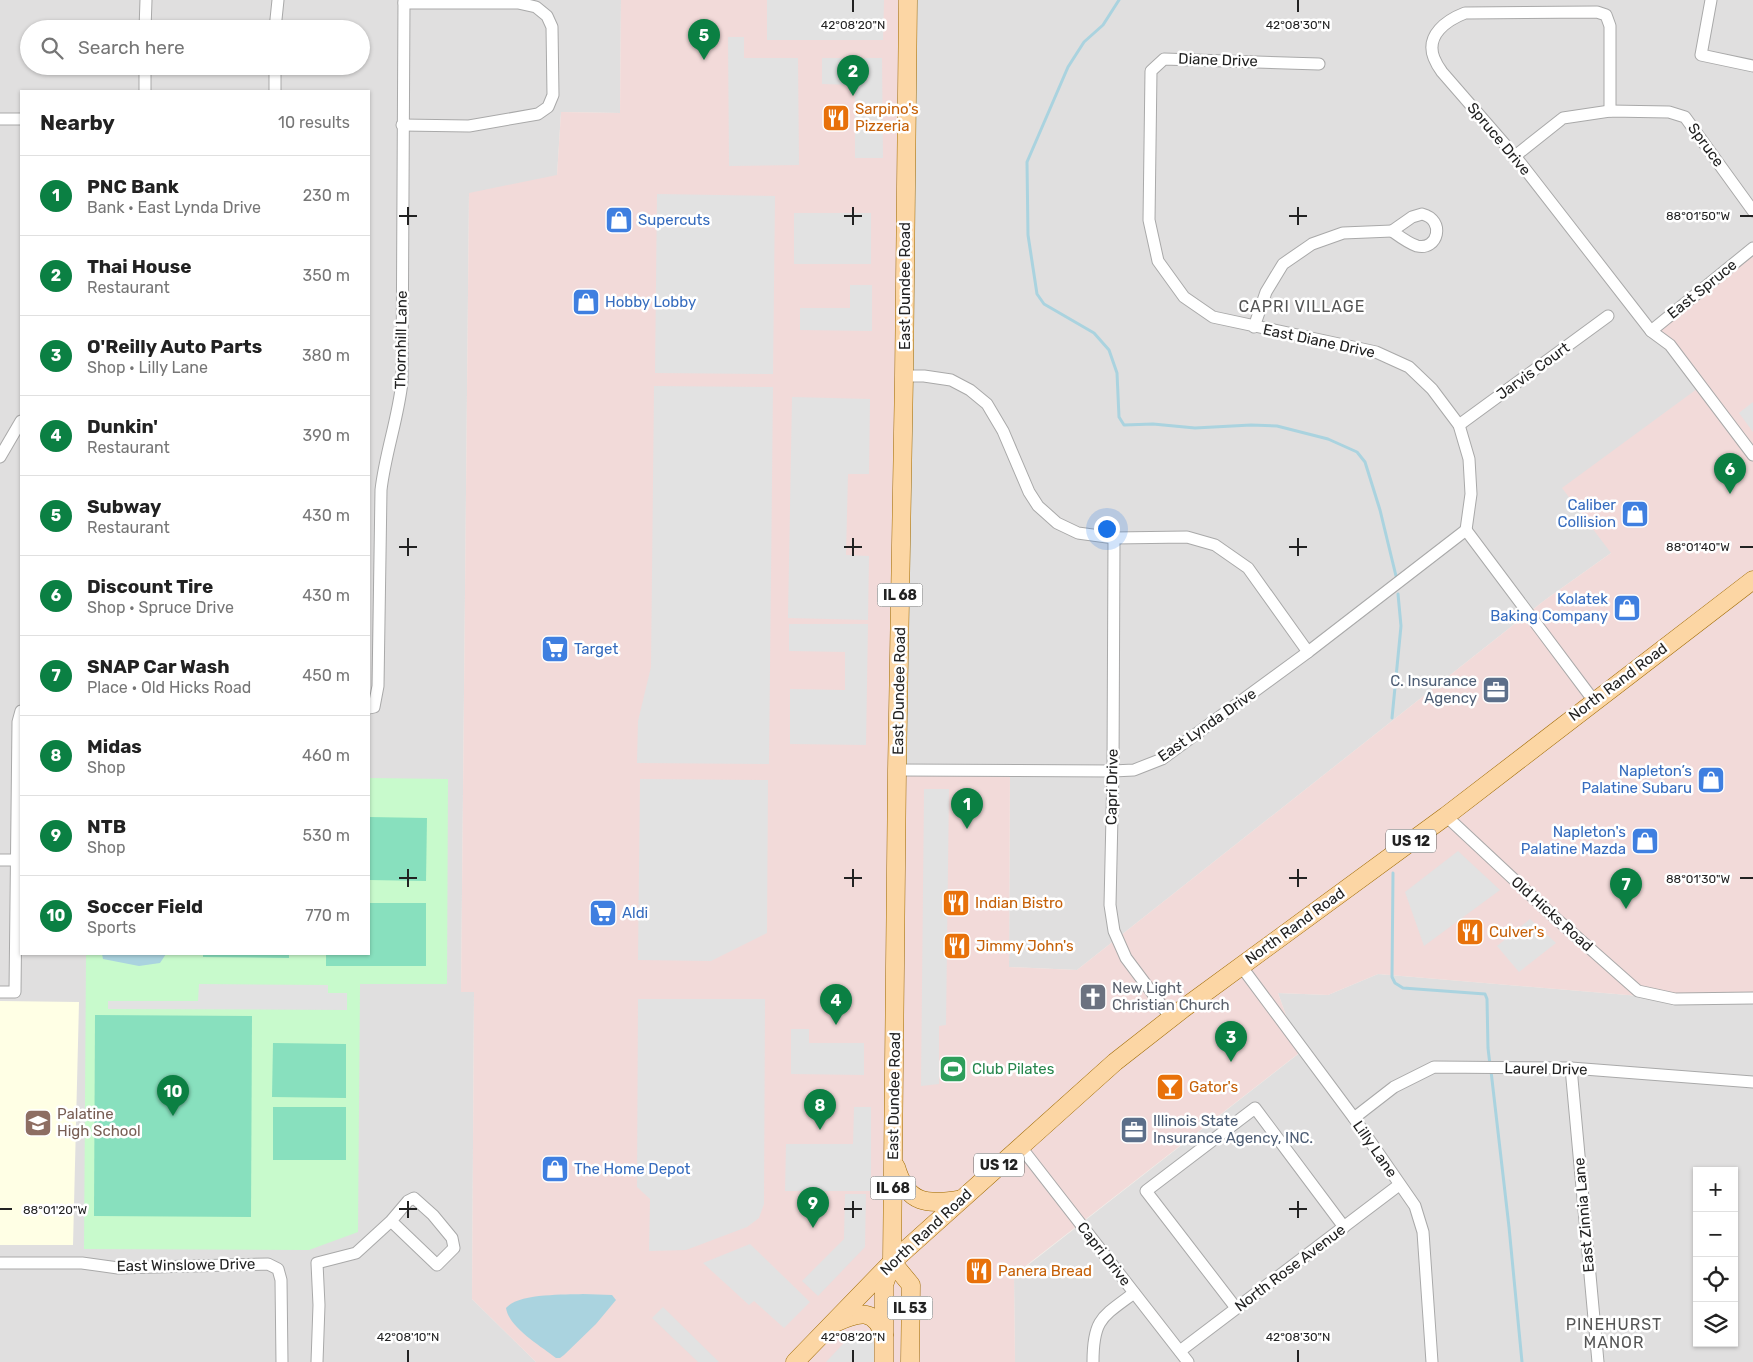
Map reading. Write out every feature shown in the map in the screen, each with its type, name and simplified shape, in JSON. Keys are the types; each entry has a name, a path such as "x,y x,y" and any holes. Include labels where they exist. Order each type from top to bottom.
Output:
{"main road":[{"name":"East Dundee Road","path":"884,1362 884,1285 892,1262 908,0"},
{"name":"North Rand Road","path":"795,1362 892,1262 1115,1062 1171,1018 1446,816 1753,580"},
{"path":"893,1156 900,1182 918,1200 930,1202 962,1199"},
{"name":"IL 53","path":"892,1262 911,1285 910,1362"},
{"path":"832,1324 852,1315 863,1314 872,1316 877,1320 884,1335"}],"street":[{"path":"145,20 146,0"},
{"path":"276,20 278,0"},
{"path":"1711,0 1701,56 1753,66"},
{"path":"402,125 469,126 538,114 548,107 553,95 552,27 547,16 536,7 518,3 404,1"},
{"name":"Thornhill Lane","path":"372,707 378,686 381,490 402,382 404,1"},
{"name":"Spruce Drive","path":"1610,111 1610,26 1606,15 1597,12 1465,13 1452,18 1439,28 1433,41 1433,56 1442,72 1515,156 1651,330 1670,345 1753,455"},
{"name":"Diane Drive","path":"1149,220 1151,71 1164,59 1319,64"},
{"path":"145,75 145,90"},
{"path":"275,75 275,90"},
{"name":"Spruce","path":"1515,156 1562,118 1610,111 1669,112 1685,117 1753,211"},
{"path":"0,119 20,119"},
{"name":"East Diane Drive","path":"1149,220 1158,260 1184,297 1213,317 1376,352 1409,367 1432,389 1459,425"},
{"path":"1254,327 1266,292 1283,264 1312,244 1343,234 1392,231"},
{"name":"East Spruce","path":"1651,330 1753,248"},
{"name":"Jarvis Court","path":"1459,425 1608,316"},
{"path":"904,376 924,376 951,380 970,390 987,404 1003,431 1029,492 1038,506 1057,523 1078,533 1114,538 1187,537 1215,544 1248,568 1308,652"},
{"path":"0,457 20,423"},
{"path":"1459,425 1470,468 1471,494 1466,530 1594,701"},
{"name":"East Lynda Drive","path":"897,770 1113,771 1134,770 1162,759 1308,652 1466,530"},
{"name":"Capri Drive","path":"1114,538 1113,771 1110,905 1114,931 1126,958 1171,1018"},
{"path":"0,992 15,992 18,722 20,715"},
{"name":"Old Hicks Road","path":"1446,816 1550,914 1638,991 1676,1000 1753,998"},
{"path":"0,860 16,860"},
{"name":"Lilly Lane","path":"1241,966 1354,1118 1416,1206 1422,1232 1432,1362"},
{"name":"Laurel Drive","path":"1354,1118 1394,1087 1434,1067 1571,1068 1753,1082"},
{"name":"East Zinnia Lane","path":"1571,1068 1598,1362"},
{"path":"1236,1308 1146,1191 1255,1108 1344,1228"},
{"name":"Capri Drive","path":"1020,1146 1188,1362"},
{"name":"North Rose Avenue","path":"1180,1352 1400,1185"},
{"path":"317,1362 319,1305 317,1262 356,1253 391,1221 408,1201 414,1198 419,1201 452,1238 454,1248 437,1265 391,1221"},
{"name":"East Winslowe Drive","path":"0,1262 82,1263 118,1268 268,1264 278,1269 281,1280 282,1362"},
{"path":"1093,1362 1093,1343 1096,1328 1106,1314 1134,1293"}],"shaded area":[{"path":"0,0 621,0 620,113 561,112 557,176 469,194 461,992 474,992 472,1299 536,1362 0,1362"},
{"path":"621,0 908,0 897,770 1010,772 1009,967 1077,970 1545,600 1611,553 1562,488 1701,386 1651,331 1753,248 1753,998 1675,999 1378,974 1328,995 1278,993 1294,1038 1303,1050 1014,1275 1015,1362 536,1362 472,1299 474,992 461,992 469,193 557,175 561,112 620,113"},
{"path":"767,0 884,0 883,40 767,40"},
{"path":"908,0 1753,0 1753,248 1701,386 1611,553 1545,600 1077,970 1009,967 1010,772 897,770"},
{"path":"728,37 744,37 744,58 798,58 799,165 729,166"},
{"path":"822,58 882,58 883,158 855,158 855,85 822,84"},
{"path":"657,194 775,196 773,374 655,373"},
{"path":"794,213 871,213 871,264 794,264"},
{"path":"850,285 872,285 872,331 800,330 800,308 850,308"},
{"path":"654,386 773,387 769,764 637,763 638,721 651,667"},
{"path":"792,397 870,399 869,474 848,474 846,555 869,556 868,620 788,618"},
{"path":"1753,402 1753,432 1739,413"},
{"path":"789,624 868,624 866,745 790,744 790,689 845,690 845,652 789,651"},
{"path":"640,779 768,780 767,933 711,961 638,960"},
{"path":"924,789 949,789 946,1025 939,1026 939,1084 921,1086"},
{"path":"1458,851 1500,890 1424,946 1405,892"},
{"path":"1530,919 1556,943 1519,972 1497,946"},
{"path":"1378,974 1675,999 1753,998 1753,1362 1015,1362 1014,1276 1302,1051 1294,1038 1278,993 1328,995"},
{"path":"199,984 328,985 328,993 347,993 347,1010 108,1009 108,1001 198,1001"},
{"path":"638,999 765,999 764,1204 759,1218 747,1227 686,1250 649,1251 650,1199 637,1187"},
{"name":"Palatine High School","path":"0,1001 79,1002 73,1245 0,1245"},
{"path":"791,1029 809,1029 809,1043 864,1043 864,1075 791,1074"},
{"path":"854,1107 871,1107 871,1191 785,1191 786,1144 853,1144"},
{"path":"845,1194 866,1194 865,1247 818,1296 802,1281 844,1239"},
{"path":"750,1244 810,1302 784,1328 754,1301 749,1305 703,1263"},
{"path":"663,1307 719,1362 698,1362 652,1318"},
{"path":"856,1330 874,1340 874,1362 826,1362"}],"green space":[{"path":"370,778 448,779 447,984 360,984 358,1232 309,1250 84,1249 86,955 370,955"},
{"path":"370,817 427,818 426,881 370,880"},
{"path":"370,903 426,903 426,966 326,966 326,955 370,955"},
{"path":"203,955 289,955 289,958 203,957"},
{"path":"95,1015 252,1016 251,1217 94,1216"},
{"path":"273,1043 346,1044 346,1098 272,1097"},
{"path":"273,1107 346,1107 346,1160 273,1160"}],"water":[{"path":"102,955 165,955 160,963 139,966 103,959"},
{"path":"583,1294 612,1295 616,1300 596,1324 560,1358 556,1358 519,1329 508,1315 506,1308 512,1303 531,1297"}],"waterway":[{"path":"1119,0 1103,25 1084,42 1068,67 1027,162 1028,235 1037,294 1044,304 1094,333 1109,350 1117,373 1119,417 1124,425 1153,424 1195,428 1251,425 1277,426 1328,439 1357,452 1365,462 1380,510 1396,576"},
{"path":"1392,718 1401,626 1398,594"},
{"path":"1393,873 1392,977 1395,983 1403,988 1485,994 1487,999 1490,1065"},
{"path":"1491,1071 1522,1362"}],"place":[{"name":"Subway","path":"704,60"},
{"name":"Thai House","path":"853,96"},
{"name":"Sarpino's Pizzeria","path":"836,118"},
{"name":"Supercuts","path":"619,220"},
{"name":"Hobby Lobby","path":"586,302"},
{"name":"Discount Tire","path":"1730,494"},
{"name":"Caliber Collision","path":"1635,514"},
{"name":"Kolatek Baking Company","path":"1627,608"},
{"name":"Target","path":"555,649"},
{"name":"C. Insurance Agency","path":"1496,690"},
{"name":"Napleton’s Palatine Subaru","path":"1711,780"},
{"name":"PNC Bank","path":"967,829"},
{"name":"Napleton's Palatine Mazda","path":"1645,841"},
{"name":"Indian Bistro","path":"956,903"},
{"name":"SNAP Car Wash","path":"1626,909"},
{"name":"Aldi","path":"603,913"},
{"name":"Culver's","path":"1470,932"},
{"name":"Jimmy John's","path":"957,946"},
{"name":"New Light Christian Church","path":"1093,997"},
{"name":"Dunkin'","path":"836,1025"},
{"name":"O'Reilly Auto Parts","path":"1231,1062"},
{"name":"Club Pilates","path":"953,1069"},
{"name":"Gator's","path":"1170,1087"},
{"name":"Soccer Field","path":"173,1116"},
{"name":"Palatine High School","path":"38,1123"},
{"name":"Midas","path":"820,1130"},
{"name":"Illinois State Insurance Agency, INC.","path":"1134,1130"},
{"name":"The Home Depot","path":"555,1169"},
{"name":"NTB","path":"813,1228"},
{"name":"Panera Bread","path":"979,1271"}],"district":[{"name":"CAPRI VILLAGE","path":"1302,306"},
{"name":"PINEHURST MANOR","path":"1614,1333"}]}
